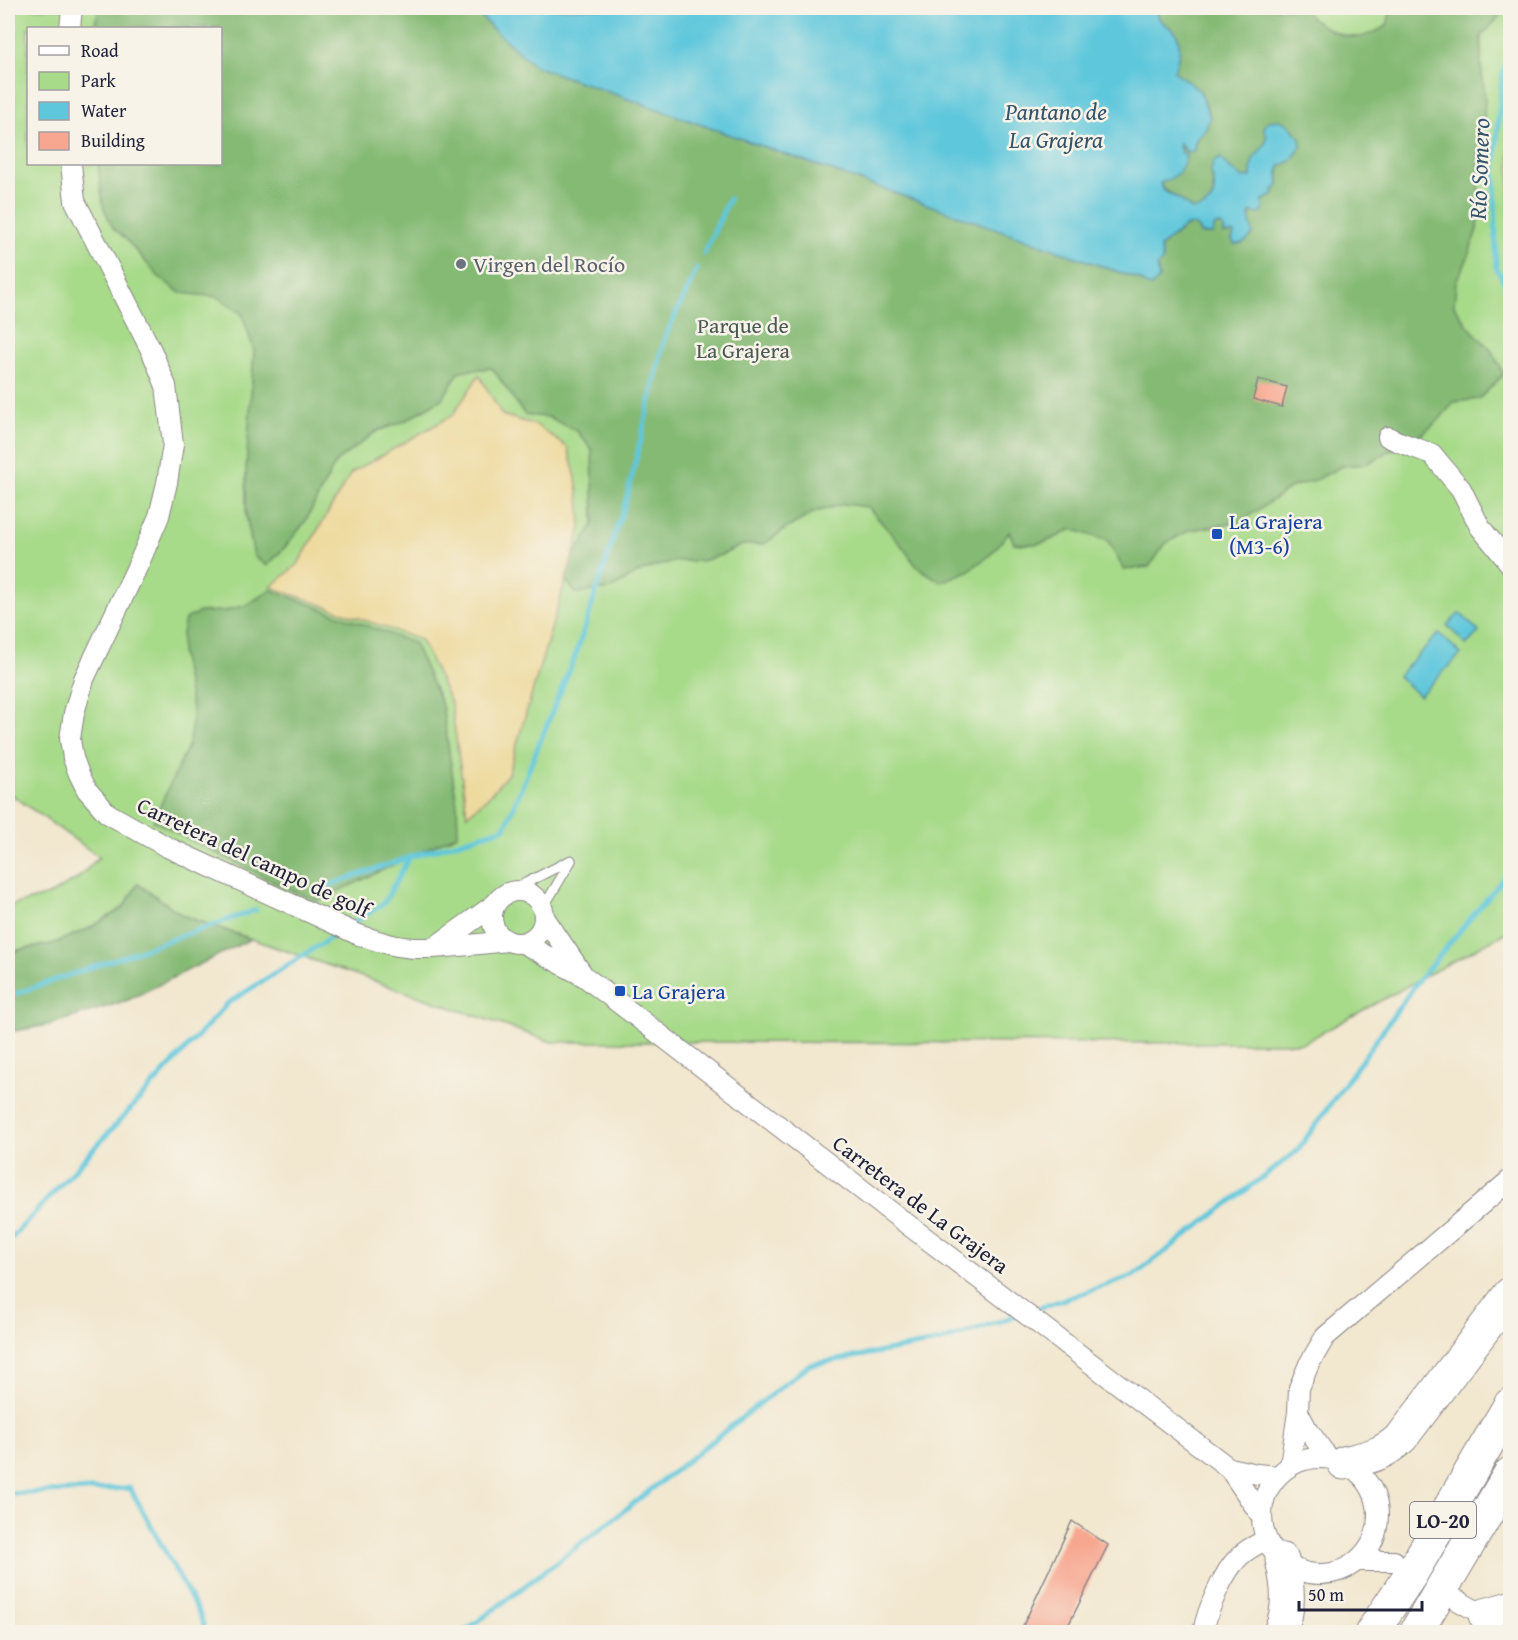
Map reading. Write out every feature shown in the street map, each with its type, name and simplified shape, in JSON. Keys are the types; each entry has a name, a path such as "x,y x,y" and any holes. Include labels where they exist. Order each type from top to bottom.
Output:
{"highway":[{"path":"1336,1460 1381,1454 1391,1448 1402,1437 1510,1294"},
{"name":"LO-20","path":"1372,1632 1411,1574 1510,1405"},
{"name":"LO-20","path":"1416,1632 1510,1474"},
{"path":"1274,1550 1288,1590 1287,1607 1280,1632"}],"street":[{"path":"70,27 72,8"},
{"name":"Carretera del campo de golf","path":"71,165 75,201 152,352 166,386 173,444 159,516 84,679 74,713 70,739 73,758 87,790 107,813 167,847 359,935 388,944 412,948 515,942"},
{"path":"1388,437 1431,453 1461,489 1480,527 1510,564"},
{"path":"434,947 510,891 523,891 538,900 543,912 543,926 531,940 515,942 500,936 492,922 494,905"},
{"name":"Carretera de La Grajera","path":"543,912 585,977"},
{"name":"Carretera de La Grajera","path":"515,942 585,977 1229,1468 1262,1517"},
{"path":"1284,1471 1298,1412 1299,1388 1309,1364 1325,1337 1510,1180"},
{"path":"1298,1412 1306,1427 1336,1460 1358,1472 1370,1485 1376,1500 1378,1516 1376,1533 1368,1548 1357,1561 1338,1571 1316,1574 1295,1569 1274,1550 1263,1529 1263,1502 1268,1488 1284,1471 1302,1460 1315,1458 1336,1460"},
{"name":"Carretera de La Grajera","path":"1229,1468 1257,1474 1284,1471"},
{"path":"1357,1561 1394,1561 1376,1533"},
{"path":"1203,1632 1206,1617 1225,1576 1238,1558 1254,1545 1274,1550"}],"lane":[{"path":"510,891 571,860 543,912"}],"green space":[{"path":"8,8 1510,8 1510,930 1303,1043 552,1042 184,916 138,884 123,908 88,929 52,944 8,952 8,906 49,895 77,879 99,857 8,792"},
{"name":"Parque de La Grajera","path":"100,8 473,8 494,30 1142,280 1146,285 1159,280 1157,266 1163,259 1160,247 1186,226 1197,226 1200,234 1212,234 1215,225 1221,225 1224,227 1224,234 1234,233 1232,240 1250,217 1251,212 1259,207 1278,186 1281,165 1291,161 1301,147 1300,138 1296,134 1268,136 1267,142 1258,153 1251,177 1243,178 1225,165 1211,172 1212,198 1202,209 1190,209 1165,190 1160,183 1168,180 1181,152 1178,140 1187,152 1194,150 1195,141 1206,129 1210,117 1200,91 1173,71 1179,52 1178,38 1173,30 1161,21 1157,8 1303,8 1326,28 1349,36 1360,37 1387,26 1390,13 1387,8 1507,8 1481,37 1481,65 1485,97 1484,120 1478,153 1480,173 1478,226 1467,260 1456,281 1454,306 1469,327 1491,350 1504,374 1479,399 1454,402 1438,421 1417,438 1367,464 1342,466 1318,479 1292,487 1240,522 1190,530 1166,543 1149,567 1124,570 1108,541 1072,529 1051,540 1031,544 1014,543 1009,532 991,554 968,571 941,582 917,567 868,507 844,504 815,512 764,544 742,545 702,561 678,561 656,566 635,574 611,589 576,593 562,576 594,523 592,450 577,431 548,417 525,415 492,368 460,371 443,398 405,421 377,431 336,462 305,522 267,566 254,556 246,515 246,469 254,350 242,314 218,297 180,293 158,276 126,239 113,228 103,206 98,165 222,165 222,27 93,27"},
{"path":"271,590 414,643 442,705 457,805 458,834 318,901 286,888 153,821 189,744 193,713 181,652 185,619 200,612 225,611 246,605"},
{"path":"138,884 184,916 251,939 128,1000 48,1025 8,1032 8,952 52,944 88,929 123,908"}],"sand":[{"path":"479,375 502,415 536,425 568,448 576,478 581,529 508,774 488,797 467,815 451,703 421,640 271,587 298,564 351,473 453,415"}],"water":[{"name":"Pantano de La Grajera","path":"473,8 1157,8 1161,21 1176,33 1178,38 1179,52 1174,71 1200,91 1210,117 1206,129 1195,141 1194,150 1187,152 1178,142 1181,152 1186,155 1178,174 1160,183 1164,191 1193,210 1202,208 1211,201 1214,194 1211,172 1213,162 1221,158 1228,167 1243,178 1251,177 1252,162 1266,143 1264,128 1268,121 1280,120 1288,124 1300,138 1301,147 1291,161 1281,165 1278,172 1279,184 1273,190 1274,195 1263,200 1262,213 1251,212 1249,215 1253,234 1249,238 1243,243 1234,244 1232,240 1234,233 1223,234 1225,230 1221,225 1215,225 1212,234 1200,234 1196,226 1186,226 1160,247 1163,258 1157,266 1159,280 1150,287 1141,280 535,66"},
{"path":"1460,613 1479,632 1466,645 1447,625"},
{"path":"1439,633 1461,654 1419,696 1398,676"}],"building":[{"path":"1258,379 1287,387 1282,407 1253,399"},
{"path":"1072,1521 1108,1545 1065,1632 1020,1632"}],"waterway":[{"name":"Río Somero","path":"1510,44 1502,76 1495,163 1496,267 1510,293"},
{"path":"704,254 729,199"},
{"path":"318,889 410,857 505,828 577,651 627,497 665,337 697,269"},
{"path":"350,925 384,903 409,858"},
{"path":"1030,1311 1133,1276 1297,1151 1418,981 1510,871"},
{"path":"8,995 256,910"},
{"path":"8,1242 228,1003 340,932"},
{"path":"464,1632 616,1517 809,1365 942,1341 1018,1315"},
{"path":"8,1494 130,1488 199,1613 206,1632"}],"place":[{"name":"Virgen del Rocío","path":"461,264"},
{"name":"La Grajera (M3-6)","path":"1217,534"},
{"name":"La Grajera","path":"620,991"}]}
